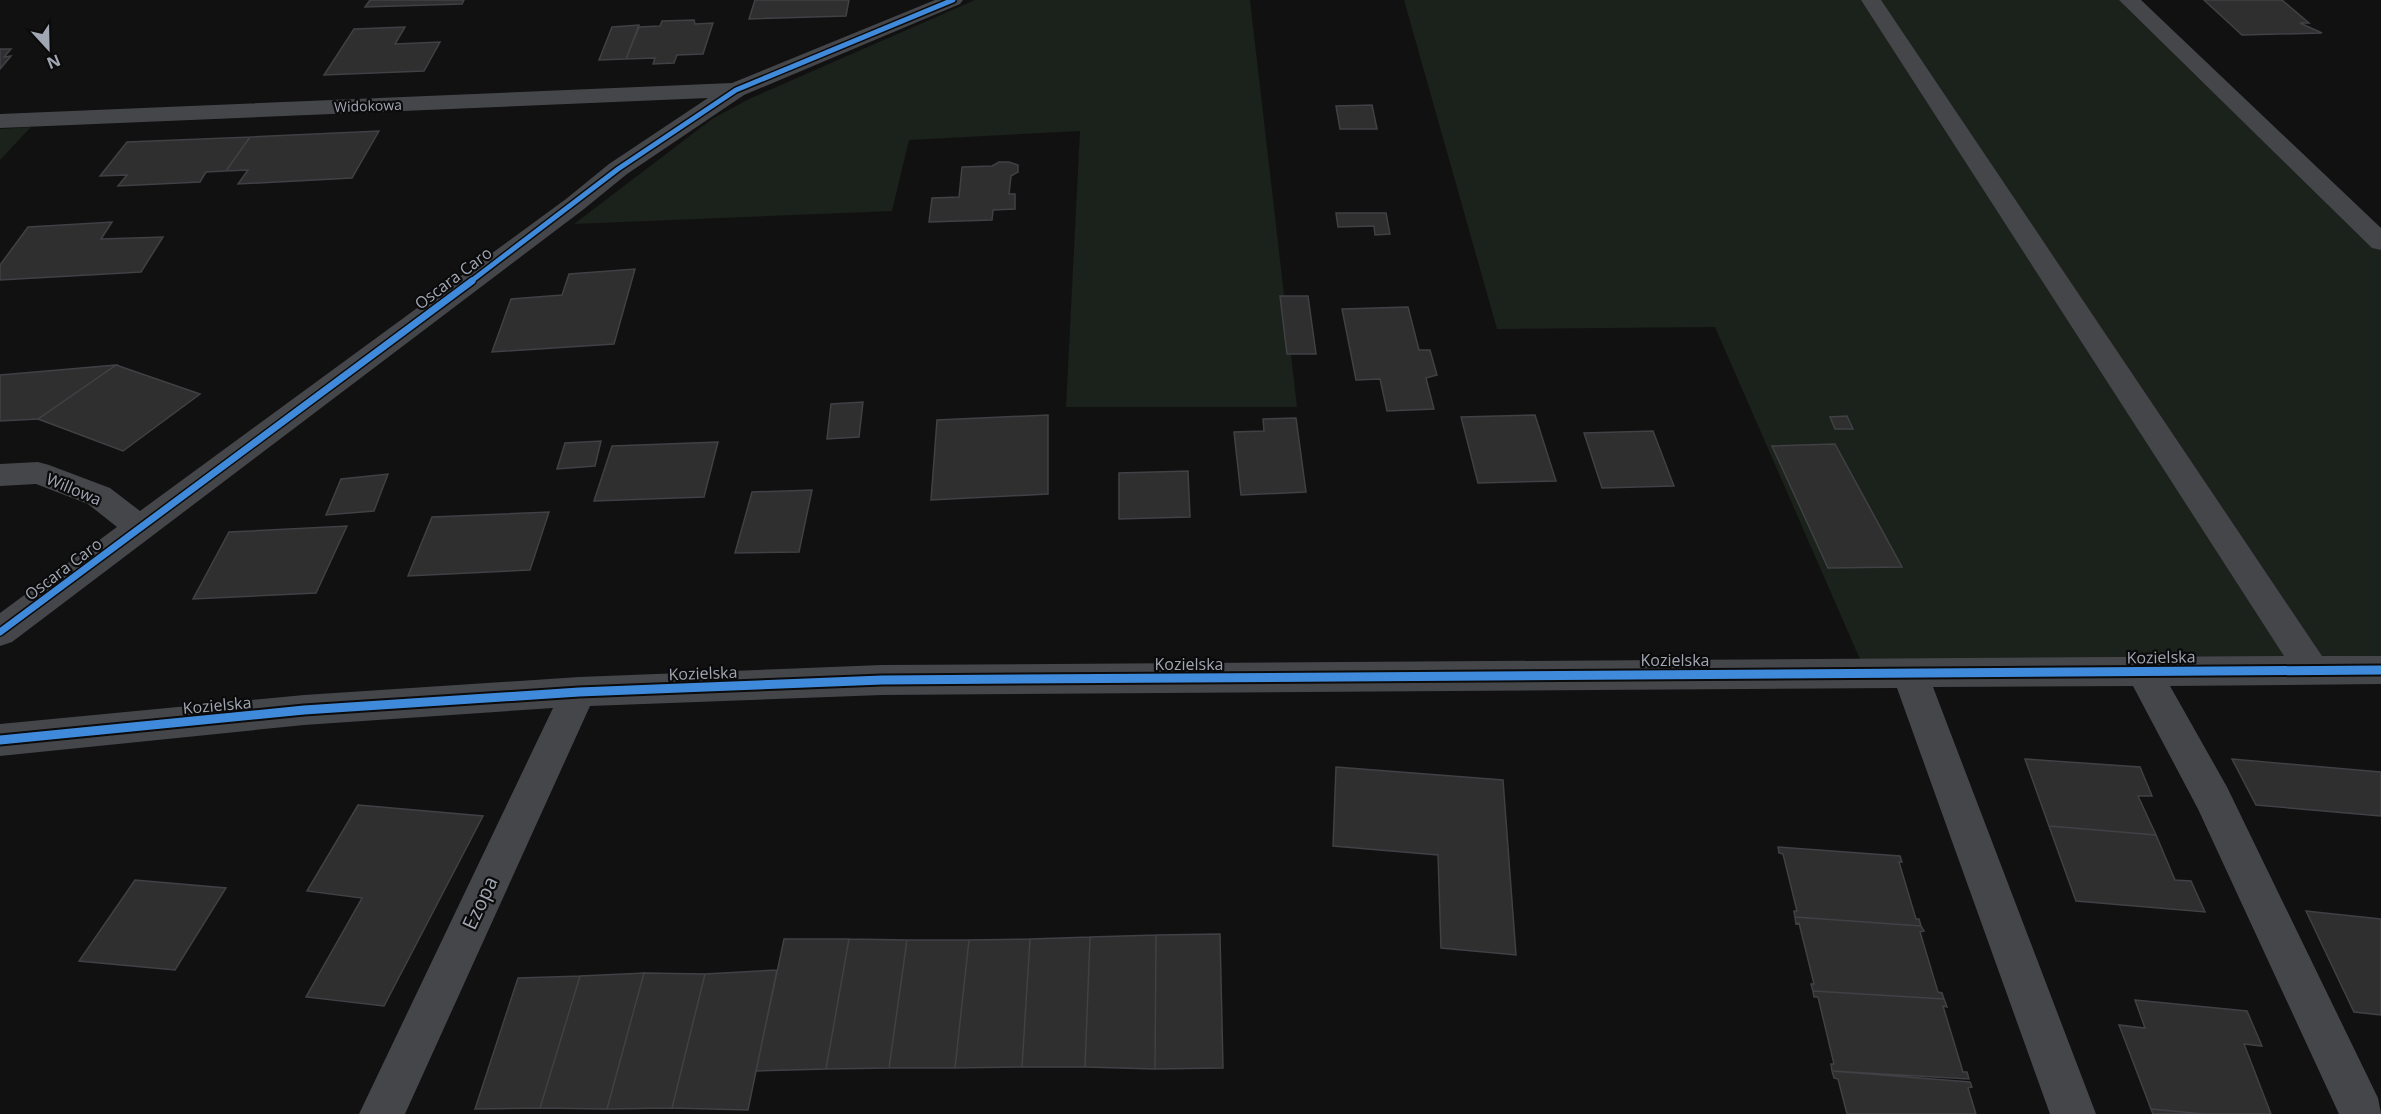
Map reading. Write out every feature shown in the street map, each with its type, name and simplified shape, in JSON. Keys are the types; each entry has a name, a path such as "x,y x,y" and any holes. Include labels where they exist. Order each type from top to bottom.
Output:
{"street":[{"name":"Oscara Caro","path":"0,632 575,204 618,168 736,90 953,0"},
{"path":"1871,0 2311,669"},
{"path":"2129,0 2381,242"},
{"name":"Widokowa","path":"0,121 736,90"},
{"name":"Willowa","path":"0,475 38,473 99,496 140,528"},
{"name":"Kozielska","path":"0,740 304,710 579,692 882,680 2381,670"},
{"path":"2143,671 2213,799 2362,1114"},
{"path":"1908,672 2073,1114"},
{"name":"Ezopa","path":"382,1114 579,692"}],"shaded area":[{"path":"975,0 1250,0 1297,407 1066,407 1080,131 909,140 892,211 574,224 712,119 749,99"},
{"path":"1404,0 2129,0 2381,242 2381,670 1866,673 1715,327 1497,329"},
{"path":"31,127 0,160 0,129"}],"building":[{"path":"370,0 464,0 462,4 365,7"},
{"path":"755,0 849,0 846,16 749,19"},
{"path":"2204,0 2282,0 2309,23 2300,23 2322,33 2242,35"},
{"path":"694,20 695,24 713,23 703,54 677,55 674,63 653,64 655,58 626,59 639,27 660,26 662,21"},
{"path":"639,25 626,59 599,60 612,27"},
{"path":"405,27 395,44 440,42 424,71 324,75 354,29"},
{"path":"0,49 11,49 4,57 11,56 0,69"},
{"path":"1372,105 1377,129 1340,129 1336,106"},
{"path":"379,131 352,178 238,184 248,170 226,171 250,137"},
{"path":"250,137 226,171 206,172 200,182 118,186 127,175 100,176 127,142"},
{"path":"999,162 1018,165 1018,172 1011,176 1009,194 1015,194 1015,209 993,210 992,220 929,222 932,198 959,197 962,167 992,166"},
{"path":"1336,213 1386,213 1390,234 1375,235 1374,226 1338,227"},
{"path":"112,222 101,239 163,237 141,272 0,280 0,265 28,227"},
{"path":"635,269 614,344 492,352 511,299 562,295 569,274"},
{"path":"1280,296 1308,296 1316,354 1287,354"},
{"path":"1408,307 1419,350 1430,350 1437,375 1426,378 1434,409 1387,411 1380,379 1356,380 1342,309"},
{"path":"116,365 38,419 0,421 0,375"},
{"path":"116,365 200,394 123,451 38,419"},
{"path":"863,402 859,437 827,439 831,404"},
{"path":"1048,415 1048,494 931,500 937,420"},
{"path":"1535,415 1556,481 1478,483 1461,417"},
{"path":"1847,416 1853,429 1835,429 1830,417"},
{"path":"1296,418 1306,492 1241,495 1234,432 1264,431 1263,419"},
{"path":"1653,431 1674,486 1602,488 1584,433"},
{"path":"601,441 595,466 557,469 565,443"},
{"path":"718,442 704,497 594,501 612,446"},
{"path":"1835,444 1902,567 1828,568 1772,446"},
{"path":"1188,471 1190,517 1119,519 1119,473"},
{"path":"388,474 374,511 326,515 341,479"},
{"path":"812,490 799,552 735,553 752,492"},
{"path":"549,512 530,570 408,576 432,517"},
{"path":"347,526 316,593 193,599 229,532"},
{"path":"2025,759 2140,767 2152,796 2138,796 2156,835 2049,826"},
{"path":"2232,759 2381,772 2381,816 2256,805"},
{"path":"1336,767 1503,780 1516,955 1441,948 1438,855 1333,846"},
{"path":"358,805 483,816 384,1006 306,997 362,898 307,891"},
{"path":"2049,826 2156,835 2175,880 2191,881 2205,912 2076,901"},
{"path":"1778,847 1900,856 1902,862 1899,862 1916,919 1919,919 1921,926 1795,917 1794,911 1797,911 1783,854 1779,853"},
{"path":"135,880 226,888 175,970 79,961"},
{"path":"2306,911 2381,919 2381,1015 2354,1012"},
{"path":"1795,917 1921,926 1924,931 1920,932 1938,992 1942,993 1944,999 1813,991 1811,984 1814,984 1799,923 1796,924"},
{"path":"1220,934 1223,1068 1155,1069 1156,935"},
{"path":"1156,935 1155,1069 1085,1067 1090,937"},
{"path":"1090,937 1085,1067 1022,1067 1030,939"},
{"path":"784,939 849,939 826,1069 756,1071"},
{"path":"849,939 907,940 889,1068 826,1069"},
{"path":"1030,939 1022,1067 955,1068 969,940"},
{"path":"907,940 969,940 955,1068 889,1068"},
{"path":"777,970 748,1110 672,1108 705,974"},
{"path":"644,973 705,974 672,1108 607,1109"},
{"path":"644,973 607,1109 540,1108 580,976"},
{"path":"580,976 540,1108 475,1109 518,978"},
{"path":"1813,991 1944,999 1947,1007 1943,1006 1963,1072 1967,1072 1969,1079 1832,1071 1831,1064 1834,1064 1818,997 1814,997"},
{"path":"2135,1000 2247,1011 2262,1046 2244,1044 2271,1114 2204,1114 2151,1109 2119,1025 2145,1028"},
{"path":"1832,1071 1970,1082 1972,1087 1968,1088 1976,1114 1847,1114 1838,1079 1834,1078"},
{"path":"2151,1109 2204,1114 2153,1114"}],"cycle path":[{"path":"0,632 575,204 618,169 736,90 953,0"},
{"path":"0,740 304,710 579,692 882,680 2381,670"}]}
